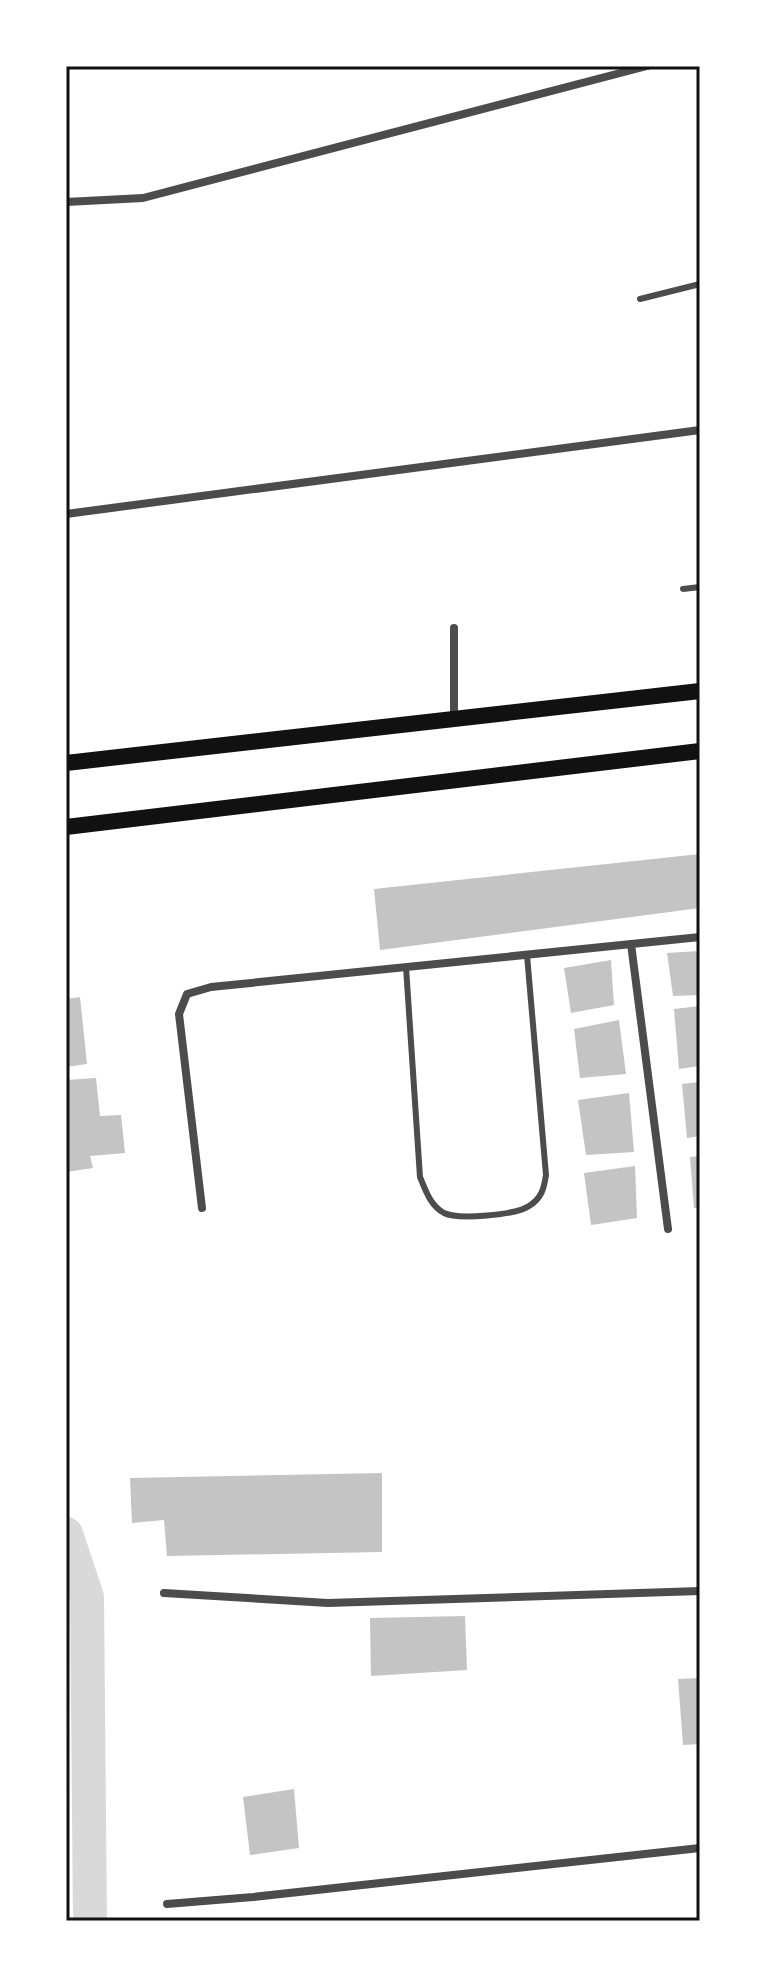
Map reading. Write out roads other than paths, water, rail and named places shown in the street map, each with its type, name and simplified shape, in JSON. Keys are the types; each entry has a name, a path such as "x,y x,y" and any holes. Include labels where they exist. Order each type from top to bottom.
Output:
{"main road":[{"path":"66,763 700,691"},
{"path":"68,826 700,751"}],"street":[{"path":"66,202 143,198 647,66"},
{"path":"66,514 700,430"},
{"path":"454,628 454,718"},
{"path":"202,1208 179,1014 187,994 211,987 700,937"},
{"path":"631,944 668,1229"},
{"path":"164,1593 328,1603 700,1591"},
{"path":"167,1904 268,1896 700,1848"}],"lane":[{"path":"640,299 700,284"},
{"path":"683,589 700,587"},
{"path":"406,967 420,1177 429,1200 442,1212 458,1217 481,1216 527,1208 544,1191 546,1175 527,955"}],"waterway":[{"path":"66,1534 87,1597 90,1921"}]}
